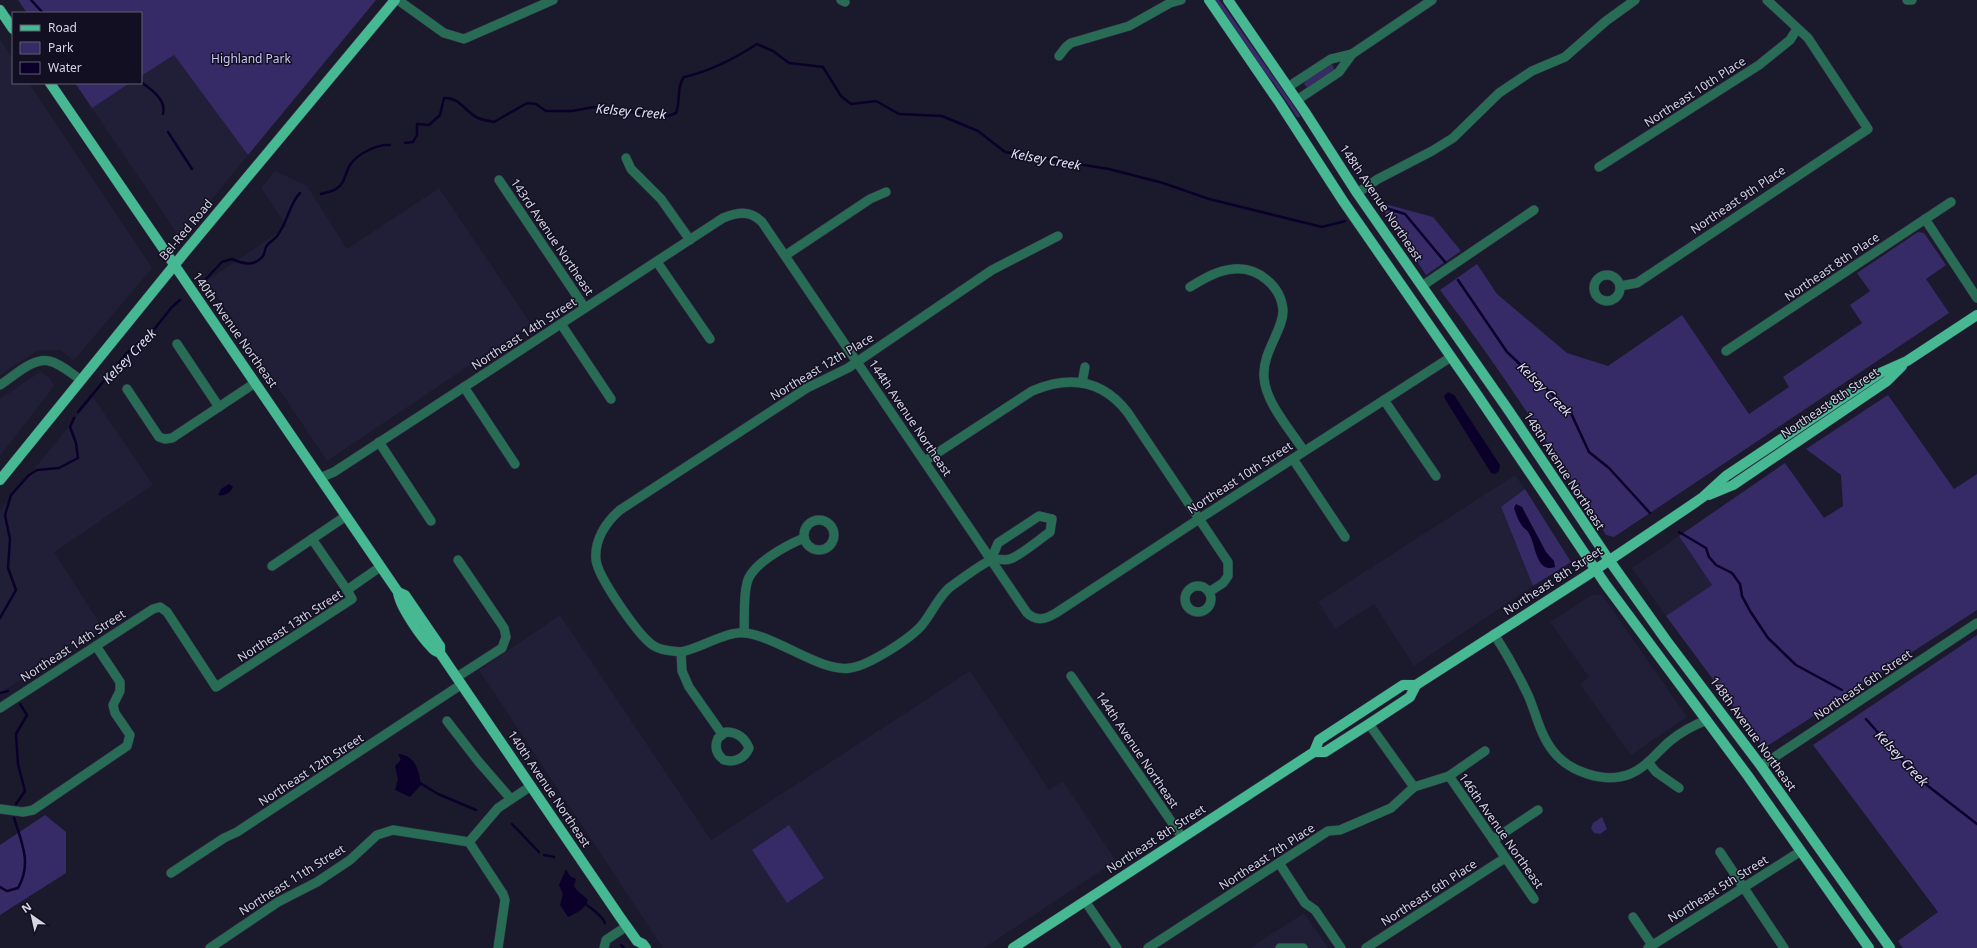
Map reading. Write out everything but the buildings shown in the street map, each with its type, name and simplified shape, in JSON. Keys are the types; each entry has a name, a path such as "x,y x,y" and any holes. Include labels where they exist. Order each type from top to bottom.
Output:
{"main road":[{"name":"Bel-Red Road","path":"0,480 174,265 396,0"},
{"path":"1209,0 1279,102 1343,201 1474,390 1595,570 1707,720 1869,948"},
{"name":"148th Avenue Northeast","path":"1228,0 1297,100 1357,193 1509,411 1609,560 1726,720 1762,766 1890,948"},
{"path":"0,10 12,28"},
{"name":"140th Avenue Northeast","path":"51,84 398,592 398,600 433,650 440,653 627,926 637,944 643,944 646,948"},
{"path":"1279,102 1298,121 1304,120 1305,112"},
{"name":"Northeast 8th Street","path":"1013,948 1314,752 1325,752 1369,724 1410,697 1416,685 1595,570 1703,498 1733,485 1887,381 1907,361 1977,314"},
{"path":"1474,390 1502,421 1507,421 1509,418 1509,411"},
{"name":"Northeast 8th Street","path":"1314,752 1319,740 1403,685 1416,685"},
{"path":"1692,700 1700,697 1704,698 1726,720"}],"street":[{"path":"396,0 444,33 464,39 552,0"},
{"path":"1059,56 1071,43 1129,26 1171,2 1181,0"},
{"path":"1297,100 1339,72 1352,54 1432,0"},
{"path":"1357,193 1378,179 1432,151 1453,138 1499,93 1532,71 1565,57 1606,20 1635,0"},
{"path":"1767,0 1797,29"},
{"path":"1907,0 1912,0"},
{"name":"Northeast 9th Place","path":"1620,286 1637,283 1868,129 1808,38 1797,29"},
{"name":"Northeast 10th Place","path":"1599,168 1759,65 1790,40 1797,29"},
{"path":"1288,87 1331,59 1352,54"},
{"path":"626,158 631,169 661,199 690,240"},
{"name":"143rd Avenue Northeast","path":"499,180 585,308"},
{"path":"786,255 870,199 886,192"},
{"name":"Northeast 8th Place","path":"1726,351 1951,202"},
{"path":"1422,286 1534,210"},
{"name":"Northeast 14th Street","path":"320,478 331,474 723,218 742,213"},
{"name":"144th Avenue Northeast","path":"742,213 756,215 786,255 1027,613 1032,618 1042,619"},
{"path":"1925,220 1977,298"},
{"name":"Northeast 12th Place","path":"681,652 666,650 655,646 643,637 600,574 596,561 597,550 604,527 609,519 620,510 807,388 832,377 858,362 992,270 1058,236"},
{"path":"657,262 710,339"},
{"path":"1190,287 1207,277 1234,269 1244,269 1267,279 1275,288 1283,310 1280,322 1267,353 1264,377 1270,399 1304,451"},
{"path":"561,324 611,399"},
{"path":"177,344 219,407"},
{"name":"Northeast 10th Street","path":"1042,619 1056,613 1451,357"},
{"path":"0,385 37,361 44,360 57,364 81,380"},
{"path":"1082,382 1085,367"},
{"path":"925,462 1032,391 1046,385 1082,382 1107,392 1119,402 1228,562 1228,576 1223,583 1209,592"},
{"path":"127,389 159,437 165,439 172,438 255,383"},
{"path":"464,387 515,464"},
{"path":"1384,400 1436,476"},
{"path":"379,442 431,521"},
{"path":"1293,458 1345,537"},
{"path":"272,566 346,516"},
{"path":"722,734 689,687 682,670 681,652 693,650 730,635 744,633 759,637 834,667 849,669 863,665 907,638 922,624 941,596 991,560 998,543 1038,516 1052,519 1050,532 1010,559 991,560"},
{"path":"744,633 746,584 749,576 756,567 794,542 804,538"},
{"path":"312,539 346,590"},
{"name":"Northeast 12th Street","path":"171,873 224,838 236,832 459,681 502,648 506,640 504,628 458,560"},
{"name":"Northeast 13th Street","path":"160,607 167,612 216,687 352,599 346,590 380,566"},
{"name":"Northeast 14th Street","path":"0,708 153,609 160,607"},
{"name":"Northeast 6th Street","path":"1762,766 1977,623"},
{"path":"1494,634 1513,664 1528,696 1544,737 1553,752 1569,764 1588,774 1610,777 1630,774 1648,762 1670,741 1696,724 1707,720"},
{"path":"0,809 23,812 33,810 127,746 130,738 129,732 113,708 114,702 120,691 120,682 96,646"},
{"name":"144th Avenue Northeast","path":"1071,676 1182,838"},
{"path":"447,721 478,762 511,800"},
{"path":"1369,724 1414,787"},
{"name":"Northeast 7th Place","path":"1148,948 1328,831 1340,830 1391,808 1414,787 1449,776 1485,751"},
{"path":"1648,762 1656,772 1679,788"},
{"name":"146th Avenue Northeast","path":"1449,776 1534,899"},
{"path":"498,948 505,900 503,894 469,842 489,817 531,786"},
{"path":"1493,840 1538,810"},
{"name":"Northeast 11th Street","path":"210,948 278,902 317,882 350,860 377,835 393,830 469,842"},
{"name":"Northeast 5th Street","path":"1650,946 1801,851"},
{"path":"1720,852 1784,948"},
{"name":"Northeast 6th Place","path":"1366,948 1505,858"},
{"path":"1279,863 1305,903 1315,910 1341,948"},
{"path":"1085,901 1117,948"},
{"path":"1633,917 1650,946"},
{"path":"604,948 606,940 627,926"},
{"path":"1280,948 1303,948"}],"shaded area":[{"path":"0,39 12,57 12,84 30,84 152,268 74,360 60,350 38,350 0,375"},
{"path":"173,54 248,155 180,238 92,108 128,84 142,84 142,75"},
{"path":"275,171 307,186 347,249 439,188 531,324 327,461 207,281 287,226 261,188"},
{"path":"40,372 50,378 54,386 0,456 0,399"},
{"path":"93,397 153,485 54,552 102,627 0,693 0,511"},
{"path":"1515,475 1525,489 1501,508 1533,586 1414,666 1374,604 1335,629 1318,602"},
{"path":"1679,536 1712,585 1666,616 1632,568"},
{"path":"1592,595 1602,595 1687,717 1631,755 1580,684 1589,677 1550,622"},
{"path":"560,615 711,840 970,671 1049,790 1063,781 1116,861 984,948 663,948 479,670"},
{"path":"1304,913 1328,948 1250,948"}],"green space":[{"name":"Highland Park","path":"18,0 376,0 248,155 174,55 142,75 142,12 26,12"},
{"path":"1214,0 1219,0 1224,6 1300,117 1297,117 1273,82 1256,63"},
{"path":"1329,65 1333,65 1334,70 1309,87 1304,84 1306,80"},
{"path":"76,84 128,84 92,108"},
{"path":"1378,202 1433,217 1461,251 1426,275"},
{"path":"1918,232 1924,233 1946,265 1926,279 1949,313 1614,537 1606,535 1526,411 1440,290 1477,264 1497,294 1567,353 1608,366 1682,315 1749,414 1789,387 1783,377 1862,323 1850,305 1870,291 1857,273"},
{"path":"1888,395 1954,489 1977,474 1977,610 1764,748 1666,616 1712,585 1679,536 1785,463 1824,518 1843,506 1841,475 1806,449"},
{"path":"1525,489 1571,562 1533,586 1501,507"},
{"path":"1977,635 1977,948 1903,948 1898,941 1938,912 1813,745"},
{"path":"45,815 66,832 66,873 0,915 0,845"},
{"path":"1602,817 1607,829 1600,834 1594,833 1591,828 1593,823"},
{"path":"789,825 824,878 787,903 752,850"}],"water":[{"path":"1448,392 1454,395 1500,465 1499,471 1495,474 1491,473 1445,399 1444,396"},
{"path":"229,484 233,487 231,491 225,495 218,495 221,489"},
{"path":"1516,504 1522,507 1546,552 1554,561 1555,567 1548,568 1543,566 1540,562 1531,537 1517,516 1514,508"},
{"path":"398,754 404,755 412,760 419,774 421,785 410,797 395,790 398,779 395,766 401,760"},
{"path":"566,869 570,876 576,879 574,886 575,888 588,900 583,908 568,917 560,905 563,894 559,885"}],"waterway":[{"path":"31,0 42,12"},
{"name":"Kelsey Creek","path":"405,143 413,142 417,135 417,124 429,125 440,115 444,98 450,98 458,102 478,118 494,122 527,103 536,104 546,111 572,111 594,107 624,112 647,112 668,116 676,113 679,90 684,77 722,64 757,44 773,51 789,63 823,67 841,96 851,104 876,101 899,114 942,116 978,131 1005,152 1109,169 1163,183 1209,199 1322,227 1345,221"},
{"path":"142,83 157,95 163,104 163,114"},
{"path":"168,132 192,169"},
{"name":"Kelsey Creek","path":"321,194 333,191 339,187 348,168 357,157 373,148 390,145"},
{"name":"Kelsey Creek","path":"204,281 222,262 232,259 248,264 256,262 260,259 264,255 267,245 280,231 300,193"},
{"name":"Kelsey Creek","path":"1389,209 1405,214 1445,262"},
{"name":"Kelsey Creek","path":"1458,280 1507,352 1570,411 1589,452 1609,468 1650,513"},
{"name":"Kelsey Creek","path":"78,412 127,353 152,332 172,307 180,300"},
{"name":"Kelsey Creek","path":"0,618 16,590 8,568 10,539 5,515 11,495 29,475 37,470 59,468 78,458 76,443 70,427 74,418"},
{"name":"Kelsey Creek","path":"1679,532 1706,548 1709,557 1716,565 1732,573 1740,584 1742,596 1750,611 1768,638 1796,665 1842,690"},
{"name":"Kelsey Creek","path":"0,693 8,691"},
{"name":"Kelsey Creek","path":"16,804 25,791 18,764 16,734 27,715 20,704"},
{"name":"Kelsey Creek","path":"1866,719 1919,779 1977,824"},
{"path":"420,783 438,794 476,810"},
{"name":"Kelsey Creek","path":"0,887 7,891 18,888 24,870 24,853 14,818"},
{"path":"512,824 539,852"},
{"path":"544,855 554,857"},
{"path":"584,902 598,914 605,923"},
{"path":"621,945 624,948"}]}
